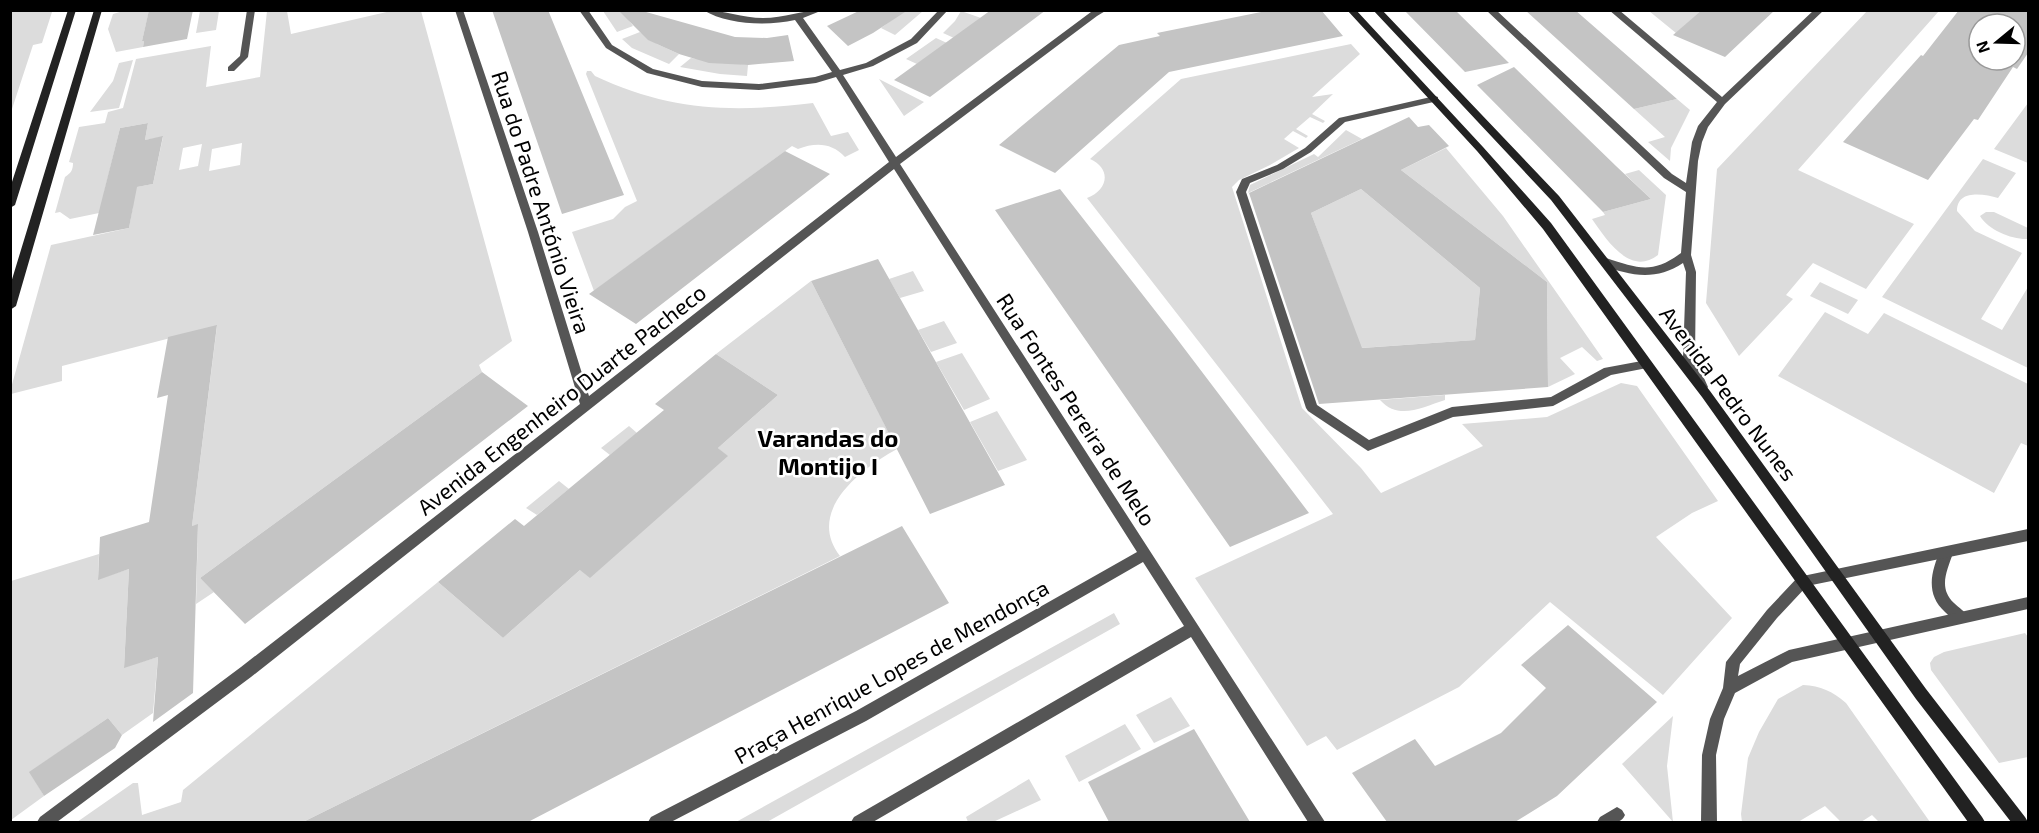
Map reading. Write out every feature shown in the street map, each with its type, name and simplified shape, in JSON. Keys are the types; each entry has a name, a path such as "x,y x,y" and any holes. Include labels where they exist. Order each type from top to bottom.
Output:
{"street":[{"path":"10,205 72,10"},
{"path":"10,306 98,10"},
{"path":"231,69 244,57 251,10"},
{"name":"Rua do Padre António Vieira","path":"459,10 533,232 586,405"},
{"path":"583,10 588,25 602,42 615,54 635,66 661,77 690,84 739,87 809,81 838,74 891,54 926,30 944,10"},
{"path":"707,10 733,18 799,19 819,10"},
{"name":"Avenida Engenheiro Duarte Pacheco","path":"45,822 246,672 894,164 1094,14 1103,10"},
{"path":"1351,10 1435,99 1547,226 1977,822"},
{"name":"Avenida Pedro Nunes","path":"1377,10 1555,198 1606,262 1706,394 1837,574 1879,636 2019,822"},
{"path":"1490,10 1668,176 1690,190"},
{"path":"1613,10 1722,102"},
{"path":"1706,394 1689,358 1691,272 1686,255 1690,190 1697,142 1703,126 1722,102 1820,10"},
{"name":"Rua Fontes Pereira de Melo","path":"799,19 838,74 1317,822"},
{"path":"1435,99 1342,120 1308,150 1280,167 1246,182 1241,192 1312,408 1368,446 1452,412 1553,400 1608,371 1647,364"},
{"path":"1606,262 1629,272 1655,272 1673,266 1686,255"},
{"path":"1709,822 1710,755 1717,719 1730,688 1733,662 1772,614 1803,581 2028,536"},
{"path":"1946,553 1936,584 1938,596 1961,617"},
{"name":"Praça Henrique Lopes de Mendonça","path":"656,822 861,716 1145,554"},
{"path":"1730,688 1789,656 2028,603"},
{"path":"859,822 1192,629"}],"shaded area":[{"path":"11,10 52,10 52,12 42,43 33,45 11,112"},
{"path":"1868,10 1939,11 1798,170 1914,224 1866,289 1813,263 1786,295 1793,299 1739,356 1706,303 1717,169"},
{"path":"123,11 149,11 142,41 144,41 143,47 116,52 108,29 113,14"},
{"path":"200,11 219,11 216,30 196,33"},
{"path":"267,11 287,11 291,34 391,11 421,11 512,341 479,365 482,372 200,578 214,592 196,604 198,525 192,526 217,326 62,366 62,381 11,394 11,388 51,245 129,228 133,206 70,219 60,212 55,213 65,177 73,168 73,163 69,162 79,127 105,123 108,112 123,108 136,59 211,46 206,87 260,77","holes":["148,123 145,140 163,137 153,184 104,193 120,128","242,143 240,165 209,171 212,149","202,144 198,166 179,170 183,148"]},
{"path":"603,11 622,11 633,26 617,32"},
{"path":"904,11 923,11 895,35 881,28"},
{"path":"961,11 981,18 954,38 943,33 955,21"},
{"path":"1649,11 1702,11 1676,33"},
{"path":"640,32 657,44 679,54 669,64 632,48 622,39"},
{"path":"936,38 947,43 917,64 906,59"},
{"path":"1351,44 1360,54 1312,97 1333,94 1312,114 1325,121 1323,123 1310,117 1296,129 1308,136 1306,138 1293,131 1284,139 1299,148 1239,180 1232,187 1302,408 1361,468 1381,493 1483,446 1462,424 1547,417 1621,383 1637,386 1718,501 1692,513 1656,537 1732,618 1663,695 1550,602 1459,687 1337,750 1326,736 1307,746 1195,578 1333,514 1087,198 1099,190 1105,179 1102,168 1090,159 1181,79"},
{"path":"691,58 748,65 747,76 680,67"},
{"path":"133,60 119,108 90,112 113,81 119,63"},
{"path":"587,71 623,88 675,103 755,108 813,103 831,136 848,132 859,150 845,157 829,146 811,145 798,149 792,146 594,291 572,232 613,219 625,207 637,201 586,74"},
{"path":"879,79 924,102 904,116"},
{"path":"1677,99 1690,110 1671,148 1670,161 1648,142 1665,137 1634,109"},
{"path":"2028,103 2028,163 1994,149"},
{"path":"1346,130 1362,139 1248,193 1250,185 1314,154 1318,157"},
{"path":"1446,148 1503,216 1603,359 1597,361 1582,347 1560,358 1575,374 1548,387 1547,282 1401,170"},
{"path":"1983,159 2016,173 1998,198 1986,195 1966,196 1958,204 1957,211 1975,231 2022,253 1981,319 2002,330 2028,287 2028,368 1882,297"},
{"path":"1639,170 1666,195 1658,255 1648,261 1629,259 1620,253 1592,219 1605,215 1603,212 1651,199 1625,174"},
{"path":"1361,189 1480,288 1475,340 1361,348 1311,213"},
{"path":"1986,212 1994,212 2028,228 2028,239 2008,236 1995,230 1980,216"},
{"path":"913,271 924,291 900,298 889,279"},
{"path":"811,281 897,449 868,467 854,479 833,507 829,523 831,539 840,556 303,822 77,822 133,783 138,783 142,815 181,802 183,790 438,582 503,638 580,570 727,456 718,448 778,395 716,354"},
{"path":"1820,282 1858,300 1848,314 1810,296"},
{"path":"1825,312 1868,334 1884,313 2028,384 2028,446 2021,443 1994,493 1778,376"},
{"path":"944,321 957,343 931,352 918,330"},
{"path":"962,353 990,399 964,410 936,362"},
{"path":"1445,395 1445,400 1419,409 1403,411 1395,410 1380,400"},
{"path":"997,411 1027,460 998,471 970,422"},
{"path":"629,426 637,433 610,455 601,448"},
{"path":"559,481 569,489 537,515 526,508"},
{"path":"99,554 98,579 129,569 124,667 158,657 153,713 122,735 108,718 30,772 44,796 11,820 11,581"},
{"path":"1114,613 1120,624 767,822 736,822"},
{"path":"2025,633 2028,637 2028,757 1999,763 1931,670 1930,663 1934,657 1944,652"},
{"path":"1803,685 1826,690 1846,703 1930,822 1879,822 1872,815 1861,822 1841,822 1825,806 1798,822 1742,822 1748,758 1759,732 1778,699"},
{"path":"1171,697 1190,726 1154,743 1136,715"},
{"path":"1673,716 1667,766 1673,822 1622,764"},
{"path":"1125,724 1141,749 1079,782 1065,756"},
{"path":"1029,779 1041,800 993,822 968,822 966,817"}],"building":[{"path":"149,10 193,10 187,39 143,47 144,41 142,41"},
{"path":"492,10 548,10 624,195 562,214"},
{"path":"618,10 639,10 735,37 767,38 788,35 794,61 748,65 709,63 679,54 648,40"},
{"path":"861,10 908,10 848,46 827,26"},
{"path":"991,10 1046,10 930,97 894,80"},
{"path":"1271,10 1321,10 1343,36 1169,72 1055,173 999,145 1119,45 1160,36 1157,33"},
{"path":"1404,10 1455,10 1509,63 1465,72"},
{"path":"1525,10 1575,10 1677,99 1634,109"},
{"path":"1702,10 1775,10 1725,57 1673,35"},
{"path":"1959,10 2028,10 2027,54 2027,12 1967,12 1967,72 2010,72 1978,120 1974,119 1928,180 1843,142 1921,55 1923,56"},
{"path":"1514,67 1651,199 1603,212 1477,85"},
{"path":"1409,117 1418,127 1429,125 1449,146 1401,170 1547,282 1548,387 1319,404 1249,193","holes":["1361,189 1480,288 1475,340 1362,348 1311,213"]},
{"path":"148,123 145,140 163,136 153,184 137,187 129,228 93,235 120,128"},
{"path":"785,151 830,174 636,324 589,294"},
{"path":"1060,189 1309,513 1230,547 995,210"},
{"path":"878,259 1005,485 930,514 811,281"},
{"path":"217,325 192,526 198,524 193,693 153,722 158,657 124,668 129,569 98,580 100,537 149,522 168,395 157,398 168,337"},
{"path":"716,354 778,395 718,448 728,456 590,578 580,570 503,638 438,582 515,519 524,526 664,410 655,404"},
{"path":"482,372 528,406 245,624 200,578"},
{"path":"902,526 949,603 528,822 303,822"},
{"path":"1568,625 1657,702 1557,796 1515,822 1387,822 1352,773 1415,739 1435,766 1501,733 1546,688 1521,665"},
{"path":"108,718 122,735 115,748 44,796 29,772"},
{"path":"1194,729 1250,822 1109,822 1088,782"}],"district":[{"name":"Varandas do Montijo I","path":"828,451"}]}
